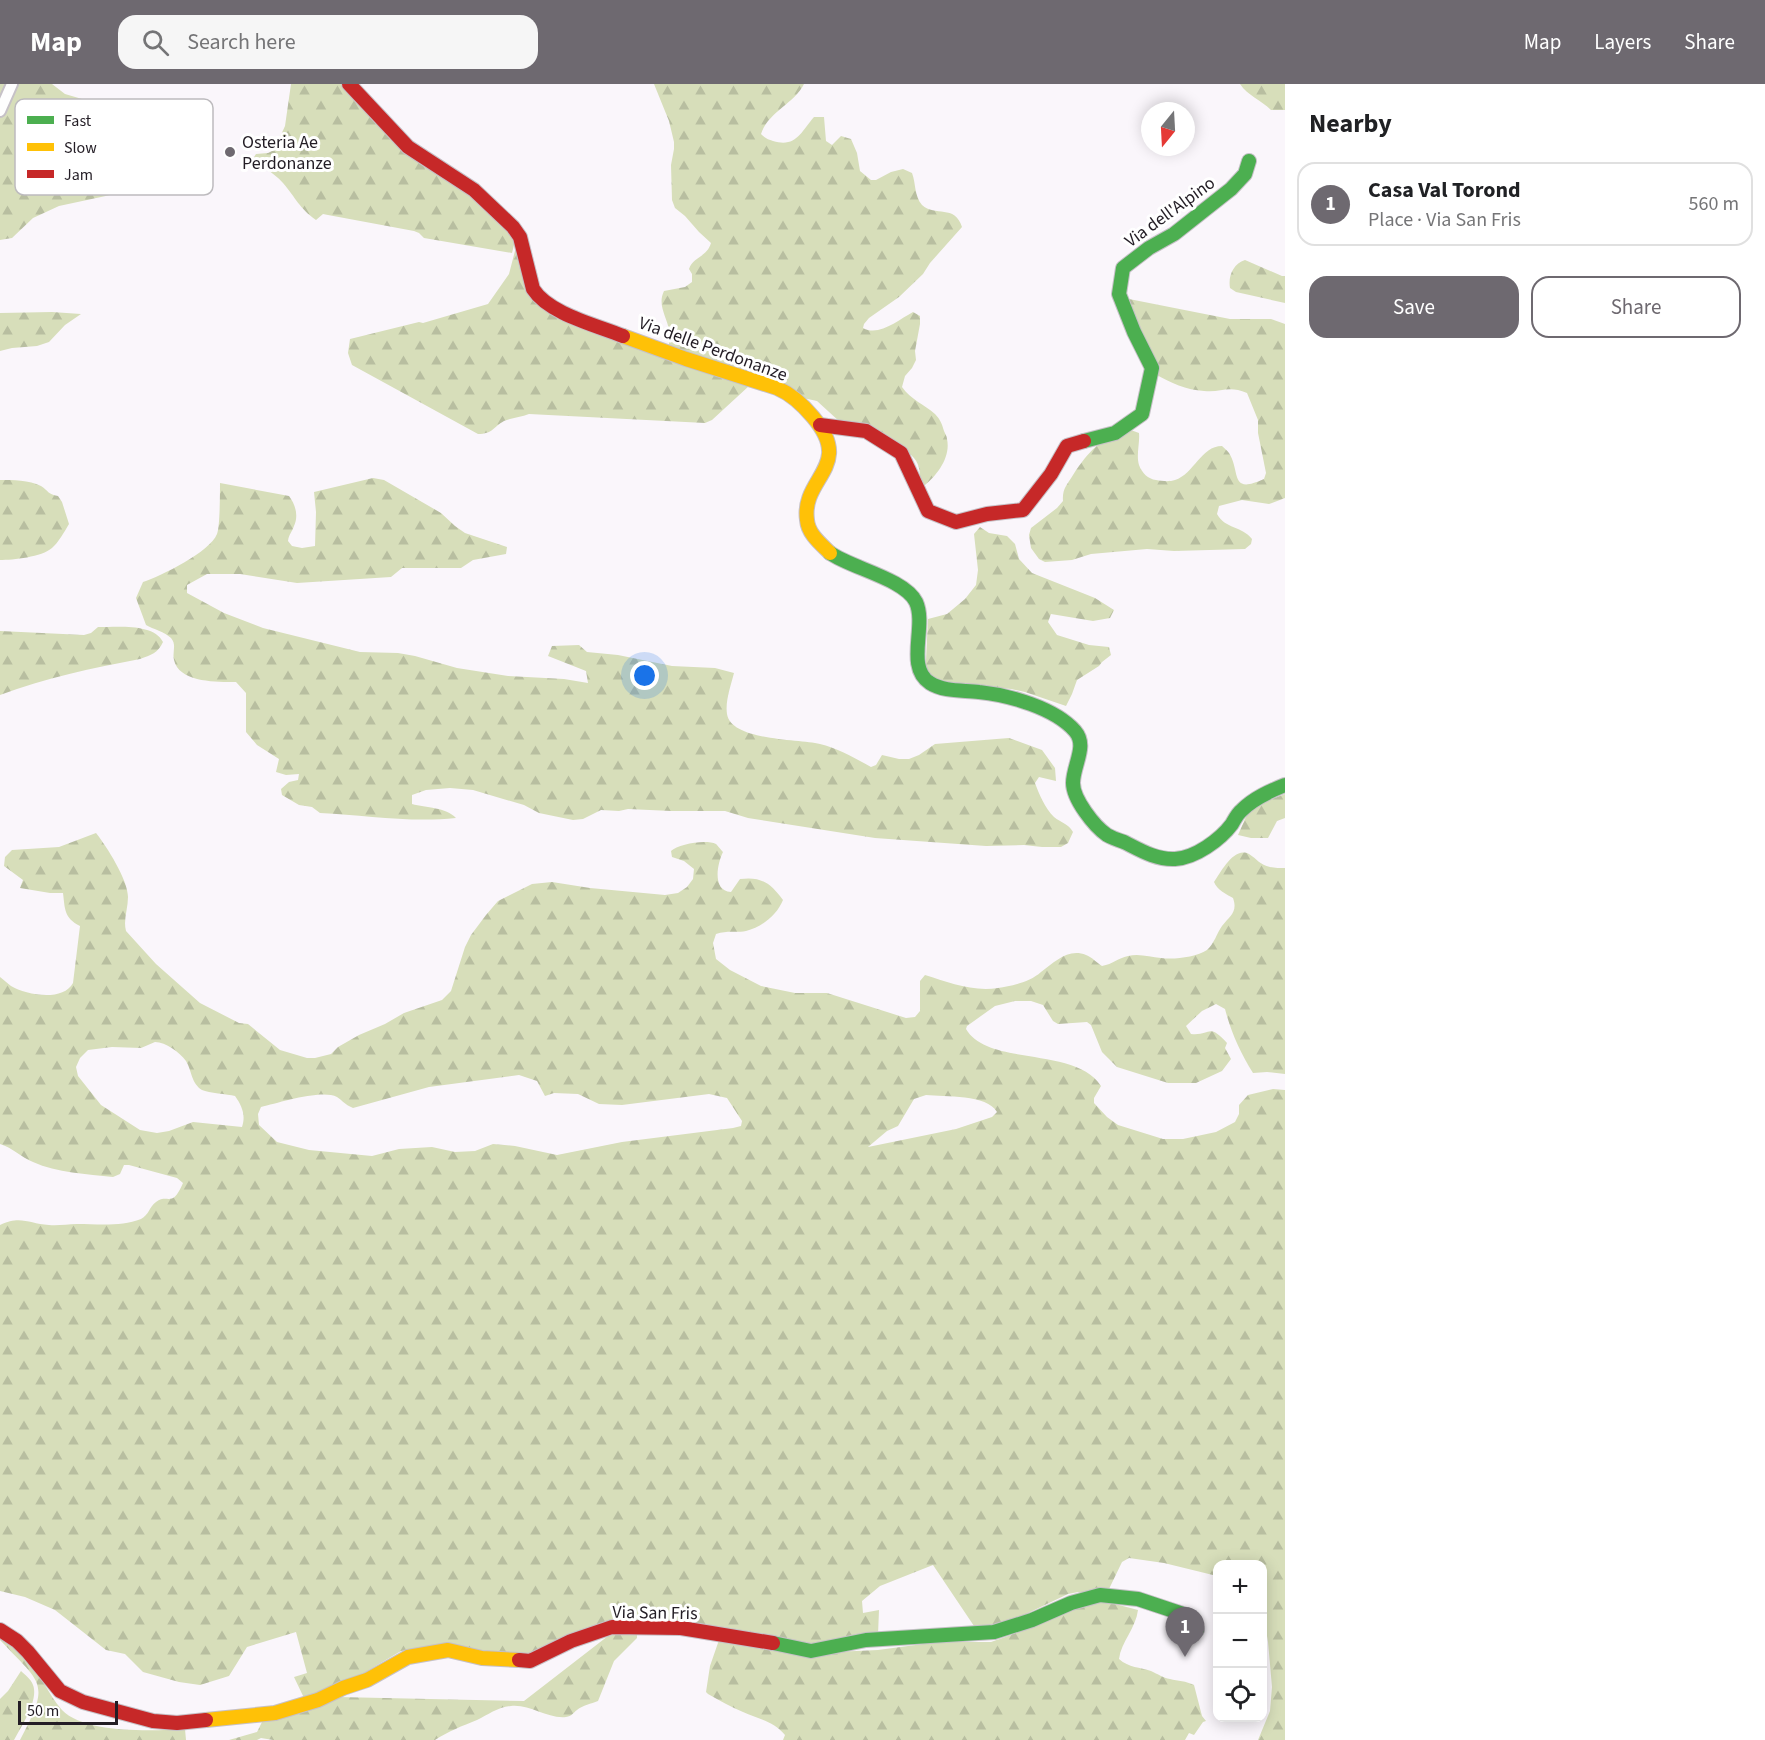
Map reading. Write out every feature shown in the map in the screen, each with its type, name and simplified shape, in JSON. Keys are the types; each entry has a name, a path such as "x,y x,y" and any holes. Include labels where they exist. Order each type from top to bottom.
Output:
{"street":[{"path":"0,111 12,84"},
{"name":"Via delle Perdonanze","path":"350,84 408,147 474,190 513,227 520,237 533,289 549,306 670,354 777,388 793,398 820,425 830,449 826,465 807,508 805,517 810,532 832,555 902,587 911,595 919,611 918,663 920,674 926,682 934,686 988,693 1042,708 1080,736 1081,743 1073,783 1084,811 1107,835 1159,858 1177,859 1217,842 1248,804 1285,785"},
{"name":"Via dell'Alpino","path":"820,425 866,431 901,453 928,511 956,522 987,514 1023,510 1051,474 1067,446 1115,433 1142,414 1152,368 1119,294 1123,268 1149,248 1174,234 1231,189 1245,174 1249,161"},
{"name":"Via San Fris","path":"0,1630 17,1641 28,1652 60,1692 82,1702 153,1721 177,1724 275,1713 318,1700 342,1688 367,1680 408,1657 428,1653 448,1650 482,1658 530,1661 571,1641 612,1627 681,1628 750,1638 811,1651 866,1640 994,1632 1032,1620 1071,1603 1100,1595 1138,1599 1189,1616 1197,1630"}],"green space":[{"path":"0,84 52,84 65,94 82,99 15,99 15,195 110,195 59,206 33,218 12,238 0,240"},
{"path":"291,84 348,84 516,237 512,253 424,238 414,231 323,214 316,220 310,216 279,179 255,162 254,157 256,154 274,150 285,126"},
{"path":"654,84 804,84 800,91 764,126 762,135 773,141 787,142 797,137 814,117 824,117 826,141 832,145 841,136 851,139 857,153 860,171 871,180 903,169 912,173 922,205 950,213 959,220 962,227 923,274 899,297 869,318 863,328 882,329 913,312 920,316 915,351 916,360 905,376 902,387 938,418 947,437 948,446 942,465 925,485 920,483 919,468 911,455 840,422 817,401 668,351 669,330 663,311 662,296 664,291 685,287 692,282 689,269 711,243 675,208 672,200 671,165 674,142 669,121"},
{"path":"1240,84 1285,84 1285,110 1271,110"},
{"path":"516,247 540,302 749,386 712,420 705,423 529,414 504,421 490,431 478,434 352,365 348,353 350,339 419,322 423,323 488,304 509,274"},
{"path":"1245,260 1285,276 1285,303 1236,292 1230,288 1232,271 1237,264"},
{"path":"1129,299 1230,319 1271,319 1285,324 1285,498 1269,504 1242,500 1219,506 1217,514 1220,519 1252,539 1251,544 1245,549 1174,551 1147,549 1091,554 1072,560 1045,562 1039,559 1031,548 1029,535 1031,528 1063,501 1065,487 1090,452 1102,442 1128,429 1139,433 1139,465 1146,475 1153,479 1170,481 1182,477 1208,450 1222,446 1233,460 1241,483 1253,483 1264,479 1266,473 1258,433 1258,420 1247,393 1230,389 1210,391 1191,389 1155,374"},
{"path":"0,313 81,314 65,325 49,342 0,351"},
{"path":"373,478 384,480 441,513 465,533 507,547 506,554 473,560 461,568 402,568 391,577 297,583 240,574 207,574 187,585 187,593 224,613 263,628 360,652 398,653 457,668 508,676 564,679 588,683 586,671 548,656 552,646 579,645 587,652 618,655 672,666 715,668 734,673 727,714 731,723 740,729 767,737 826,746 871,767 876,765 882,755 909,759 935,744 1009,738 1042,750 1055,768 1056,781 1039,777 1035,783 1051,813 1073,832 1068,843 1061,847 986,846 875,838 748,818 725,811 601,810 583,819 573,820 539,813 524,805 473,790 450,788 426,790 412,795 412,804 441,810 456,818 405,819 320,813 312,807 299,805 282,795 281,789 289,782 298,780 299,774 286,775 276,772 279,759 257,745 246,732 246,693 236,682 200,680 177,668 173,641 166,634 146,625 136,598 143,582 195,556 213,541 219,524 220,483 289,496 295,506 296,518 288,541 292,546 302,548 315,546 314,492"},
{"path":"0,480 31,483 58,496 69,524 52,548 35,556 0,560"},
{"path":"980,527 989,533 1007,536 1015,544 1019,559 1032,573 1095,598 1114,610 1110,618 1093,621 1051,614 1048,622 1057,635 1089,645 1109,647 1111,655 1077,680 1066,706 1011,689 925,681 928,619 947,614 965,599 976,585 978,570 974,534"},
{"path":"98,627 143,629 152,632 163,642 151,655 140,659 52,679 0,695 0,631 84,635"},
{"path":"1285,794 1285,818 1277,821 1268,838 1238,835 1249,810"},
{"path":"96,833 125,882 128,897 126,931 156,964 200,1003 239,1023 248,1024 280,1050 307,1058 331,1054 338,1047 359,1035 404,1013 442,1000 451,991 471,935 498,901 532,884 552,882 665,895 678,893 693,879 694,869 684,861 672,857 671,851 692,843 716,844 723,852 718,876 721,887 725,890 731,892 740,879 760,880 770,886 783,900 773,915 758,927 746,931 716,934 713,943 716,959 730,970 761,986 795,993 827,993 906,1018 915,1017 920,1011 920,981 925,975 960,986 988,989 1026,981 1062,957 1073,953 1088,956 1102,966 1132,955 1172,959 1202,952 1212,945 1235,907 1233,898 1219,890 1214,882 1229,861 1243,852 1267,866 1285,868 1285,1074 1253,1073 1236,1042 1225,1009 1216,1004 1202,1011 1186,1026 1191,1034 1209,1031 1216,1033 1227,1043 1225,1048 1231,1059 1222,1071 1196,1083 1168,1083 1117,1067 1102,1052 1091,1025 1087,1022 1058,1024 1053,1021 1043,1005 1031,1001 1015,1001 995,1006 966,1029 977,1041 993,1048 1053,1060 1089,1074 1101,1086 1094,1098 1094,1103 1107,1117 1118,1125 1163,1139 1183,1139 1216,1132 1235,1122 1239,1114 1239,1105 1248,1095 1273,1089 1285,1090 1285,1740 1258,1740 1270,1711 1272,1687 1267,1636 1267,1560 1213,1560 1213,1575 1164,1563 1129,1558 1122,1562 1109,1589 1089,1594 1078,1592 1068,1594 999,1627 974,1626 933,1565 880,1586 862,1601 863,1613 879,1610 878,1635 813,1649 615,1622 525,1657 480,1652 448,1643 401,1651 352,1680 304,1698 294,1677 307,1673 296,1632 247,1647 229,1676 200,1685 143,1672 125,1654 106,1650 55,1610 25,1597 0,1591 0,1225 19,1220 52,1225 133,1222 144,1217 156,1202 176,1196 183,1183 177,1178 129,1165 124,1165 120,1174 113,1177 62,1171 42,1166 0,1144 0,977 11,986 35,994 53,995 68,989 73,983 80,926 68,916 63,893 20,888 23,880 4,866 5,857 12,850 59,847","holes":["159,1042 176,1051 186,1061 192,1077 202,1090 235,1096 243,1111 242,1127 193,1122 157,1133 140,1130 101,1105 78,1076 76,1067 80,1058 88,1050 112,1047 141,1048","519,1075 537,1081 545,1096 554,1093 578,1094 599,1104 622,1105 709,1094 727,1098 742,1121 741,1126 622,1142 557,1155 493,1144 475,1151 455,1152 432,1147 399,1149 372,1156 309,1150 277,1142 259,1125 258,1114 261,1107 300,1098 330,1095 353,1108 429,1087","926,1095 975,1099 992,1106 997,1112 992,1117 956,1129 868,1147 887,1131 898,1126 914,1099"]},
{"path":"1096,1599 1138,1610 1119,1659 1165,1678 1194,1685 1202,1716 1206,1721 1194,1735 1189,1733 1185,1740 783,1740 785,1735 776,1726 734,1708 706,1692 710,1666 719,1640 762,1649 812,1653 878,1650 938,1642 991,1642 1011,1635 1023,1623"},
{"path":"637,1633 637,1638 614,1661 598,1701 582,1707 568,1717 552,1716 525,1707 511,1706 450,1731 435,1740 273,1740 261,1738 229,1740 257,1732 263,1720 338,1697 524,1701 608,1636"},
{"path":"0,1635 25,1656 57,1704 73,1718 103,1727 121,1729 185,1729 186,1740 20,1740 36,1706 37,1685 25,1666 0,1640"},
{"path":"21,1671 33,1685 34,1698 14,1740 0,1740 0,1699"}],"traffic: fast":[{"path":"1084,441 1115,433 1142,414 1152,368 1119,294 1123,268 1149,248 1174,234 1231,189 1245,174 1249,161"},
{"path":"830,553 889,580 910,594 919,612 917,657 919,667 923,676 930,683 947,689 991,694 1031,704 1056,716 1075,731 1080,743 1073,783 1076,797 1085,812 1109,836 1155,856 1168,859 1183,858 1199,852 1214,842 1227,830 1240,812 1252,802 1285,785"},
{"path":"773,1643 811,1651 866,1640 994,1632 1032,1620 1071,1603 1100,1595 1138,1599 1189,1616 1197,1630"}],"traffic: slow":[{"path":"623,336 777,388 805,408 825,434 829,448 824,471 807,505 807,520 812,534 830,553"},
{"path":"206,1720 275,1713 318,1700 367,1680 408,1657 448,1650 482,1658 519,1660"}],"traffic: jam":[{"path":"349,84 408,147 474,190 513,227 520,237 533,289 540,298 574,318 623,336"},
{"path":"820,425 866,431 901,453 928,511 956,522 987,514 1023,510 1051,474 1067,446 1084,441"},
{"path":"519,1660 530,1661 571,1641 612,1627 681,1628 773,1643"},
{"path":"0,1630 17,1641 28,1652 60,1691 83,1702 153,1721 177,1723 206,1720"}],"place":[{"name":"Osteria Ae Perdonanze","path":"230,152"},
{"name":"Casa Val Torond","path":"1185,1657"}]}
